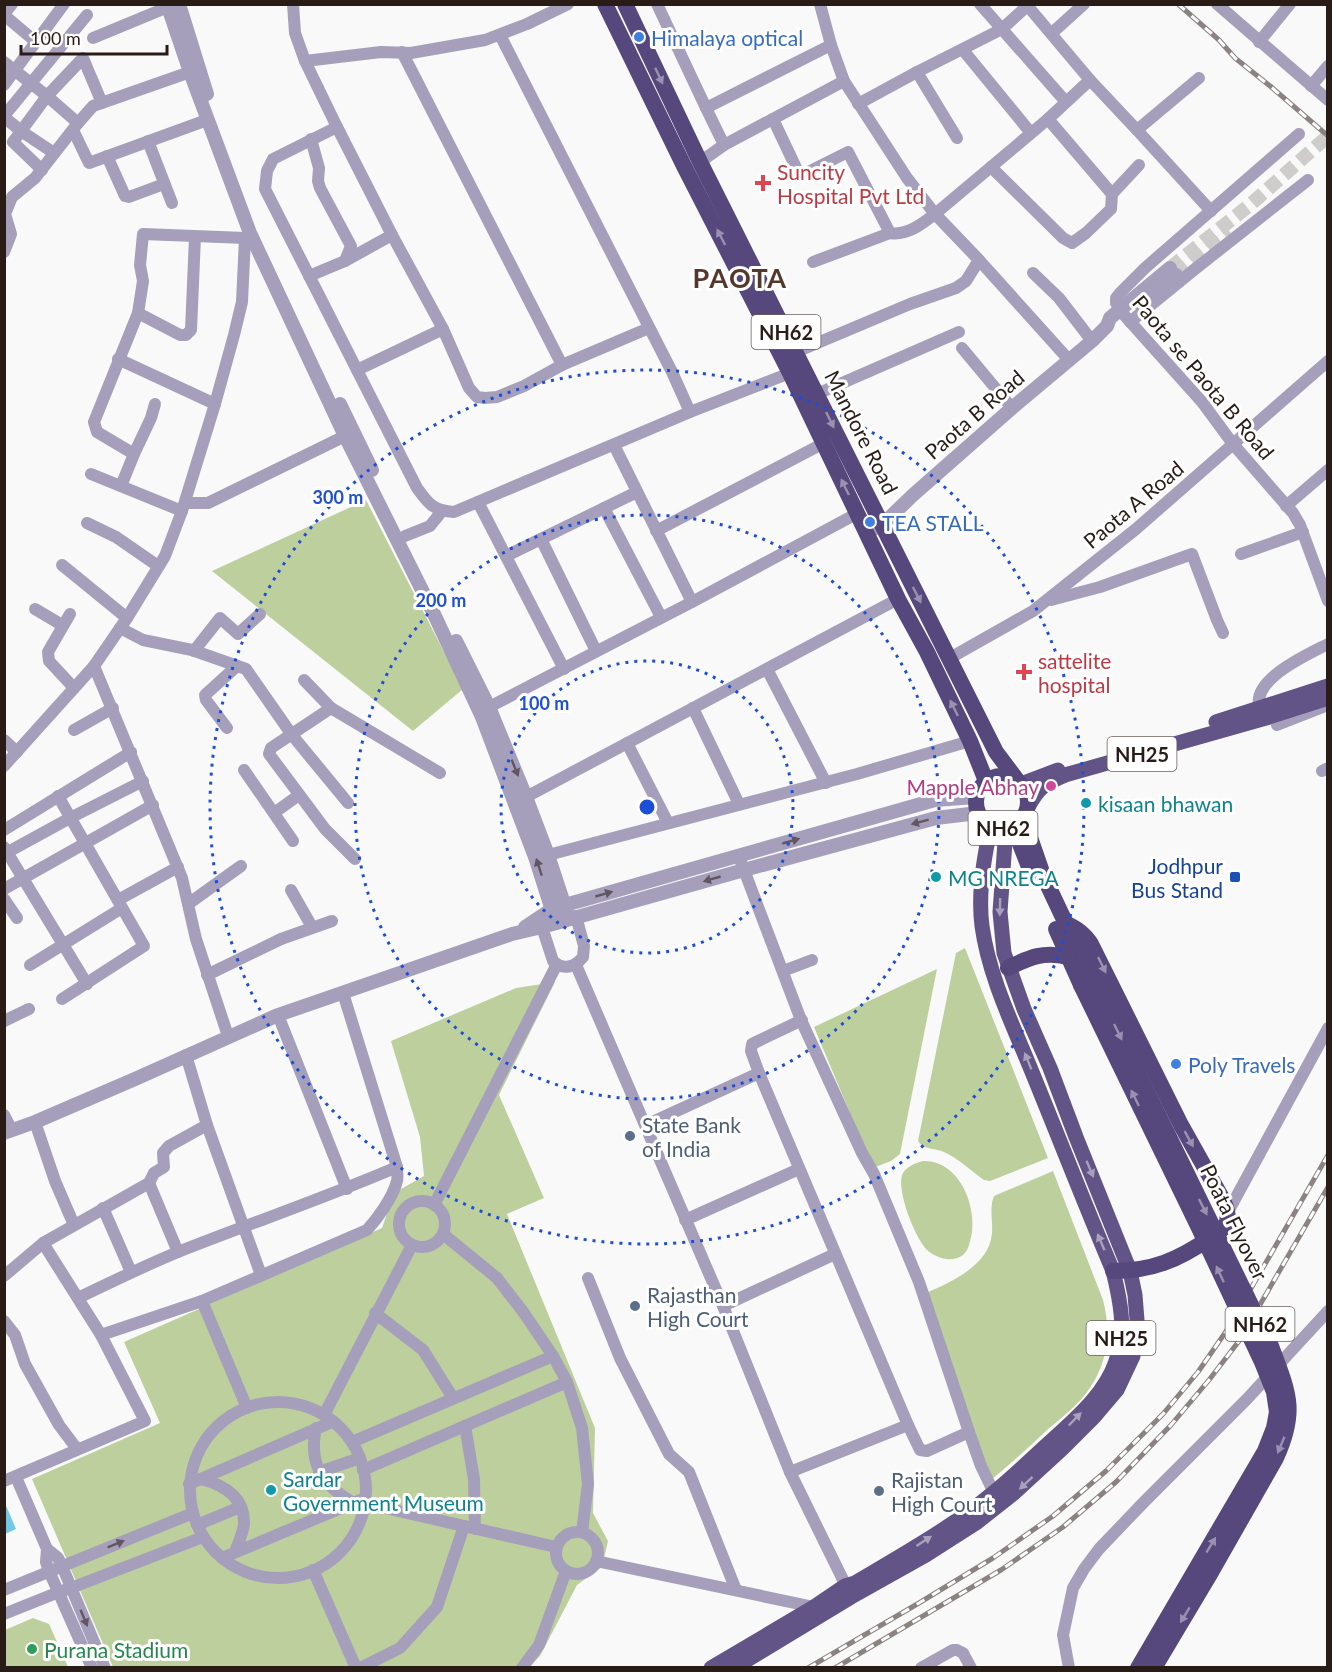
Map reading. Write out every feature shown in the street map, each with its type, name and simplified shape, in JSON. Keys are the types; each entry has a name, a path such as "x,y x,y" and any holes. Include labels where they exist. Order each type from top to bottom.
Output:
{"highway":[{"name":"Mandore Road","path":"605,4 684,166 790,373 898,599 927,652 970,741 986,781"},
{"name":"Mandore Road","path":"625,4 700,162 996,752 1019,782"},
{"name":"NH62","path":"1009,776 1026,790 1028,798 1012,821 981,819 977,805 981,785 993,777 1009,776"},
{"name":"NH62","path":"1012,821 1043,875 1065,923"},
{"name":"NH62","path":"1012,821 1068,957"},
{"name":"Poata Flyover","path":"1065,923 1086,982 1262,1362 1274,1392 1277,1412 1274,1428 1265,1451 1138,1668"},
{"path":"1065,923 1079,930 1091,944 1181,1125 1228,1212 1222,1230 1193,1250 1155,1267 1113,1271"},
{"path":"1008,968 1035,956 1048,954 1068,957"},
{"name":"Poata Flyover","path":"1068,957 1086,982 1271,1346 1286,1387 1289,1405 1288,1426 1276,1458 1154,1668"}],"main road":[{"name":"NH25","path":"734,1668 848,1591 855,1583 913,1548 994,1493 1098,1395 1112,1373 1118,1358 1122,1337 1121,1314 1118,1288 1113,1271 1060,1144 988,958 981,907 986,846 1012,821 1036,791 1065,775 1268,717 1325,696"},
{"name":"NH25","path":"1019,782 1268,717"},
{"name":"NH25","path":"711,1668 814,1607 926,1555 976,1523 1014,1493 1094,1417 1117,1390 1133,1356 1137,1320 1136,1295 1130,1271 1008,968 1001,938 1000,912 1012,821"},
{"path":"1060,1144 1076,1137"}],"street":[{"path":"12,4 4,15 36,42"},
{"path":"4,85 64,4"},
{"path":"293,4 295,33 305,61 392,235 443,329 469,388 477,397 497,397 524,386 562,364 649,328"},
{"path":"305,61 381,52 411,53 485,40 568,4"},
{"path":"657,4 724,146"},
{"path":"820,4 844,81 906,178 935,214 1069,360"},
{"path":"980,4 1066,102"},
{"path":"1052,33 1084,4"},
{"path":"1217,4 1328,100"},
{"path":"1260,42 1290,4"},
{"path":"93,38 171,5"},
{"path":"171,5 190,72 248,235 482,717 536,857 559,907 584,946 583,957 576,965 566,967 557,964 551,956 542,927"},
{"path":"171,5 254,223 306,335 489,707 548,855 559,907"},
{"path":"858,104 1002,29 1027,5 1090,80 1211,212"},
{"path":"54,153 21,131 4,116 87,15"},
{"path":"500,34 672,372 690,412"},
{"path":"706,108 831,45"},
{"path":"963,50 1031,133"},
{"path":"402,52 562,364"},
{"path":"42,170 13,142 48,96 83,58 102,104"},
{"path":"4,62 48,96 76,126 89,163 207,120"},
{"path":"1311,86 1328,66"},
{"path":"4,252 11,234 4,214 12,197 35,178 93,106 190,72"},
{"path":"917,72 957,138"},
{"path":"1137,130 1199,78"},
{"path":"813,262 890,233 901,233 921,225 1048,119 1090,80"},
{"path":"700,162 724,146 844,81"},
{"path":"773,119 800,176 848,152 890,233"},
{"path":"1048,119 1112,194"},
{"path":"337,127 273,159 267,171 265,189 417,488 428,504 442,512 454,512 690,412 790,373"},
{"name":"Paota se Paota B Road","path":"1299,134 1145,268 1120,293 1116,298 1116,303 1202,402 1233,444 1293,513 1303,532 1328,601"},
{"path":"311,140 319,168 320,188 351,246 345,261"},
{"path":"148,141 172,203"},
{"path":"107,156 125,196 129,197 164,184"},
{"path":"991,167 1063,238 1072,243 1086,234 1111,209 1112,194 1139,165"},
{"path":"1125,316 1195,269 1308,180"},
{"path":"134,454 97,432 94,423 138,313 143,281 140,265 143,234 195,237 248,235"},
{"path":"4,766 94,666 124,623 165,556 215,404 242,302 248,235"},
{"path":"309,276 345,261 392,235"},
{"path":"138,313 180,335 186,335 191,330 195,237"},
{"path":"796,352 910,304 956,288 966,281 979,260"},
{"name":"Paota B Road","path":"867,532 883,524 1012,408 1107,326 1125,316 1173,271"},
{"path":"1033,273 1059,298 1092,341"},
{"path":"357,370 443,329"},
{"path":"817,394 959,333"},
{"path":"962,348 1012,408"},
{"path":"118,359 215,404"},
{"name":"Paota A Road","path":"950,658 1033,611 1136,529 1328,361"},
{"path":"120,486 151,418 155,404"},
{"path":"91,474 183,507 208,503 345,436"},
{"path":"656,531 824,443"},
{"path":"614,445 692,602"},
{"path":"1286,506 1328,470"},
{"path":"506,556 637,492"},
{"path":"478,502 564,669"},
{"path":"604,508 661,618"},
{"path":"405,536 430,526 442,512"},
{"path":"489,707 858,513"},
{"path":"87,524 116,537 158,566"},
{"path":"1241,554 1303,532"},
{"path":"541,539 596,651"},
{"path":"1044,602 1100,587 1192,554 1223,633"},
{"path":"62,565 143,640 194,651 246,669 292,735 348,803"},
{"path":"526,796 898,599"},
{"path":"35,609 62,625"},
{"path":"70,614 48,652 48,657 49,661 74,688"},
{"path":"194,651 220,618 238,634 260,614"},
{"path":"1325,696 1268,717 1260,693 1264,685 1294,662 1328,644"},
{"path":"94,666 182,878 196,939 228,1036"},
{"path":"227,728 206,700 205,695 237,666"},
{"path":"767,669 826,783"},
{"path":"304,680 331,708 440,773"},
{"path":"74,730 113,708"},
{"path":"331,708 272,748 269,754 325,829 355,859"},
{"path":"693,708 740,804"},
{"path":"4,740 17,752"},
{"path":"548,855 826,783 970,741"},
{"path":"627,743 668,823"},
{"path":"4,830 131,752"},
{"path":"244,770 294,841"},
{"path":"87,984 6,849 143,781"},
{"path":"274,813 299,795"},
{"path":"58,796 144,946 62,999"},
{"path":"513,934 559,907 935,800 977,805"},
{"path":"4,889 153,805"},
{"path":"4,1115 8,1131 35,1122 278,1015 513,934 977,805"},
{"path":"739,855 802,1020 873,1174 919,1282 981,1466 994,1493"},
{"path":"188,904 241,866"},
{"path":"30,965 65,944 120,904 178,867"},
{"path":"291,890 312,927"},
{"path":"4,899 17,918"},
{"path":"207,975 281,939 332,921"},
{"path":"783,971 812,960"},
{"path":"434,1204 557,964"},
{"path":"576,965 723,1306 790,1472 848,1591"},
{"path":"101,1335 202,1300 367,1230 384,1210 397,1181 397,1167 343,993"},
{"path":"4,1021 29,1010"},
{"path":"278,1015 347,1189"},
{"path":"802,1020 752,1044 751,1051 759,1073 920,1450 924,1451 969,1432"},
{"path":"1228,1212 1328,1028"},
{"path":"186,1055 207,1125 261,1275"},
{"path":"646,1125 759,1073"},
{"path":"35,1122 55,1181 74,1225"},
{"path":"4,1276 43,1243 149,1183 154,1173 164,1167 163,1153 169,1146 207,1125"},
{"path":"78,1298 178,1252 347,1189 397,1167"},
{"path":"685,1220 799,1169"},
{"path":"149,1183 178,1252"},
{"path":"412,1203 434,1204 445,1221 442,1234 438,1240 426,1247 412,1245 401,1235 399,1221 401,1214 412,1203"},
{"path":"103,1208 131,1272"},
{"path":"442,1234 497,1278 553,1356 567,1382 582,1428 588,1484 582,1532"},
{"path":"43,1243 101,1335 145,1421 10,1479 47,1549 58,1558 62,1566 65,1590 92,1668"},
{"path":"195,1482 316,1428 328,1419 375,1313 412,1245"},
{"path":"723,1306 835,1254"},
{"path":"588,1278 620,1358 669,1454 689,1473 736,1590"},
{"path":"202,1300 247,1408"},
{"path":"1069,1668 1063,1635 1073,1588 1084,1569 1099,1549 1247,1399 1328,1311"},
{"path":"375,1313 423,1350 453,1398"},
{"path":"4,1321 15,1335 25,1364 59,1425 77,1449"},
{"path":"352,1442 553,1356"},
{"path":"319,1472 362,1464 465,1426 567,1382"},
{"path":"271,1402 305,1406 342,1430 352,1442 362,1464 366,1481 359,1524 349,1542 338,1554 313,1570 287,1578 262,1577 240,1570 222,1558 203,1537 195,1519 197,1454 206,1439 218,1426 232,1415 247,1408 271,1402"},
{"path":"790,1472 908,1425"},
{"path":"313,1570 358,1668 400,1648 437,1607 469,1527 474,1479 465,1426"},
{"path":"316,1428 313,1443 319,1472 337,1491 361,1502 556,1547"},
{"path":"195,1482 217,1483 236,1499 244,1525 235,1552"},
{"path":"222,1558 361,1502"},
{"path":"4,1590 62,1566 195,1519 240,1507"},
{"path":"582,1532 589,1535 596,1544 598,1552 596,1561 590,1569 574,1574 561,1567 555,1555 556,1547 565,1535 582,1532"},
{"path":"4,1614 203,1537"},
{"path":"47,1549 46,1562 49,1571 65,1590 105,1668"},
{"path":"596,1561 814,1607"},
{"path":"522,1668 539,1644 566,1571"},
{"path":"921,1668 953,1650 963,1653 971,1668"}],"green space":[{"path":"366,500 463,689 413,731 212,571"},
{"path":"965,948 1048,1158 990,1181 984,1180 949,1155 926,1147 918,1141 956,953"},
{"path":"937,969 900,1154 891,1161 873,1168 814,1027"},
{"path":"555,982 499,1095 544,1198 507,1214 595,1428 593,1513 608,1541 602,1567 577,1585 540,1656 529,1667 113,1667 32,1479 160,1423 124,1342 382,1228 394,1193 424,1176 420,1137 391,1041 516,988"},
{"path":"923,1161 937,1163 948,1169 965,1191 970,1205 972,1232 967,1250 959,1258 942,1258 927,1250 917,1235 908,1213 902,1190 903,1173 909,1167"},
{"path":"1053,1171 1103,1300 1107,1325 1106,1350 1098,1374 1084,1396 991,1480 926,1293 968,1271 984,1254 990,1244 992,1233 991,1210 994,1196"},
{"name":"Purana Stadium","path":"33,1618 49,1624 68,1667 5,1667 5,1630"}],"water":[{"path":"5,1503 16,1529 4,1534"}],"tunnel":[{"path":"1170,268 1251,204 1328,136"},
{"path":"1176,275 1230,232"}],"railway":[{"path":"1178,4 1219,40 1235,58 1328,136"},
{"path":"808,1668 993,1558 1053,1516 1106,1471 1163,1414 1198,1372 1227,1330 1328,1155"},
{"path":"835,1668 1001,1570 1063,1527 1116,1482 1171,1425 1239,1341 1328,1187"}],"place":[{"name":"Himalaya optical","path":"639,37"},
{"name":"Suncity Hospital Pvt Ltd","path":"763,183"},
{"name":"TEA STALL","path":"870,522"},
{"name":"sattelite hospital","path":"1024,672"},
{"name":"Mapple Abhay","path":"1051,786"},
{"name":"kisaan bhawan","path":"1086,803"},
{"name":"MG NREGA","path":"936,877"},
{"name":"Jodhpur Bus Stand","path":"1235,877"},
{"name":"Poly Travels","path":"1176,1064"},
{"name":"State Bank of India","path":"630,1136"},
{"name":"Rajasthan High Court","path":"635,1306"},
{"name":"Sardar Government Museum","path":"271,1490"},
{"name":"Rajistan High Court","path":"879,1491"},
{"name":"Purana Stadium","path":"32,1649"}],"district":[{"name":"PAOTA","path":"740,277"}]}
